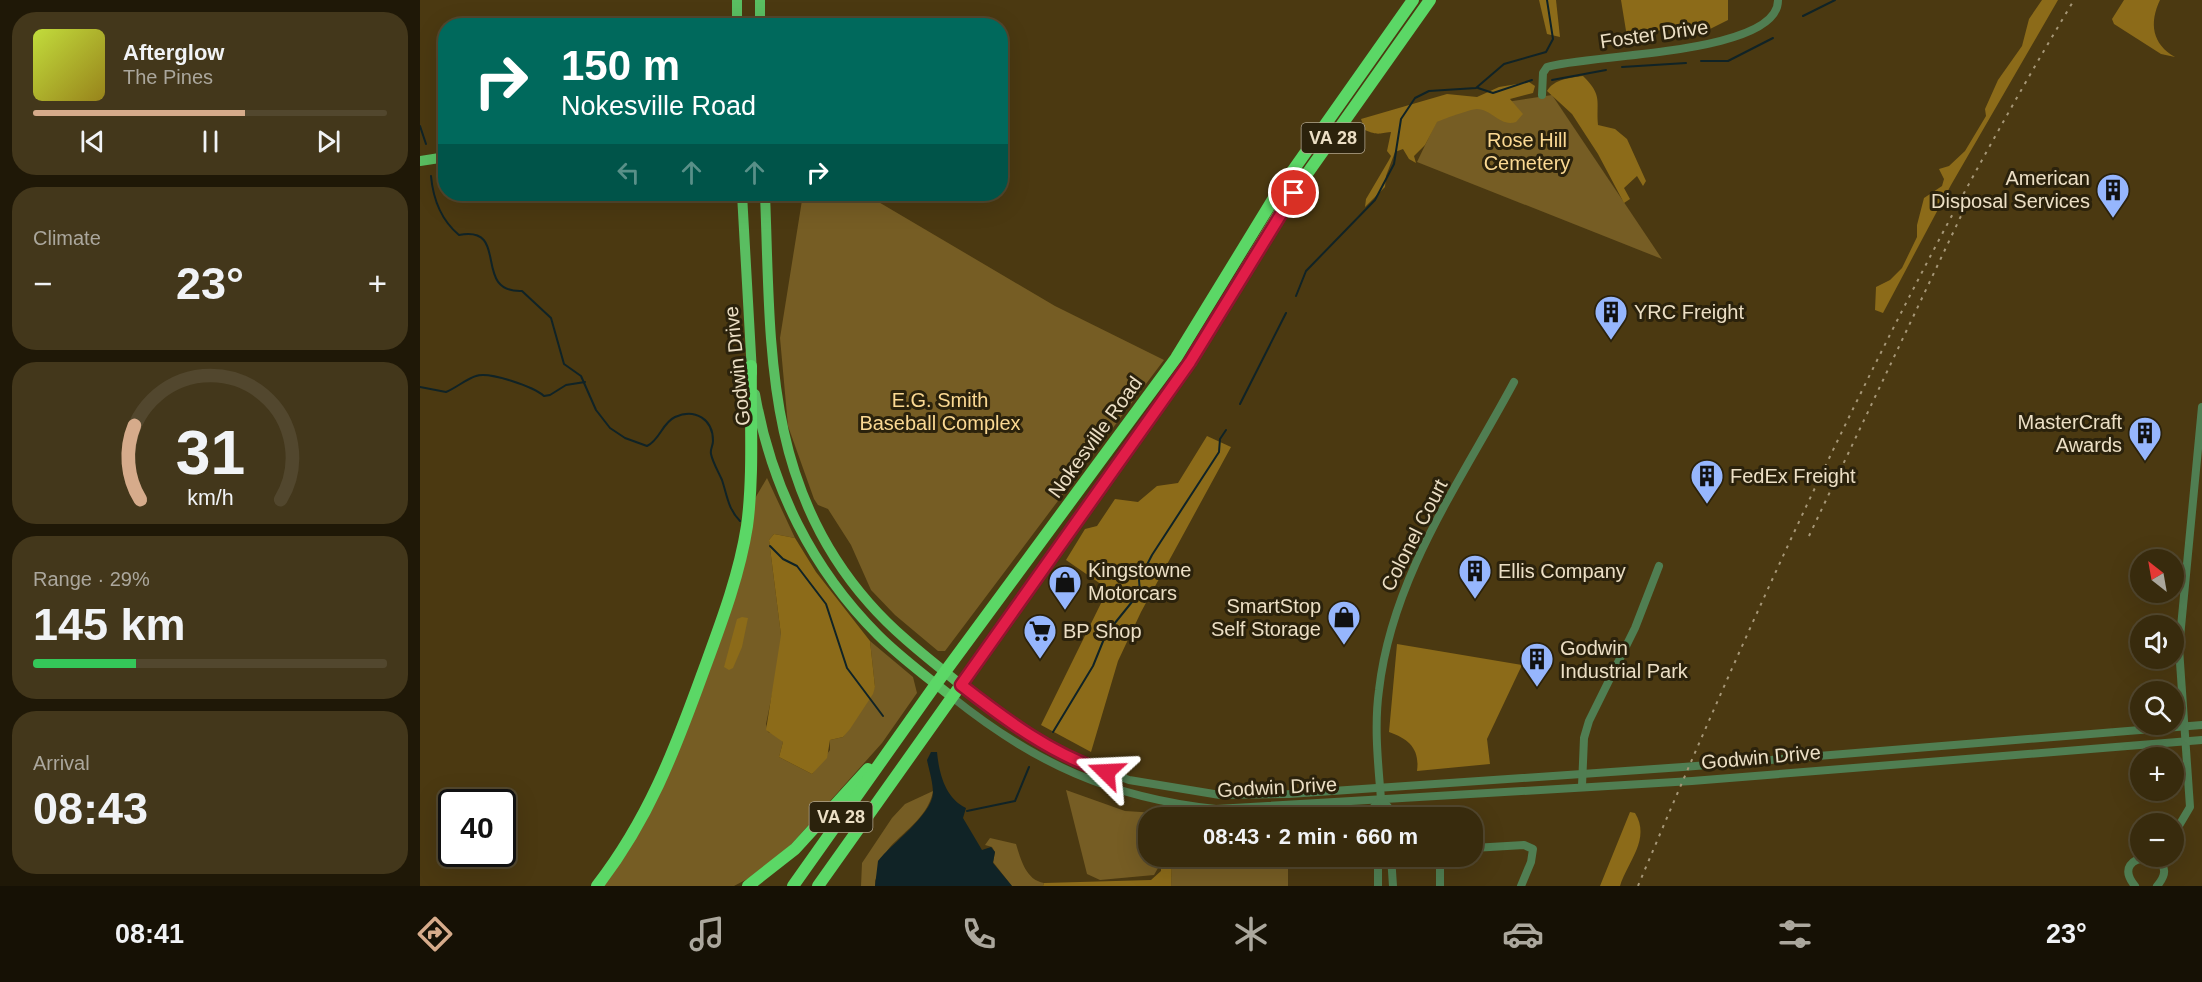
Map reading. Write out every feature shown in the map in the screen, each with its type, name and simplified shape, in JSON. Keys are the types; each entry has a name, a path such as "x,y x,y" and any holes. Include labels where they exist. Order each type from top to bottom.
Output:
{"highway":[{"name":"Nokesville Road","path":"793,886 936,684 1176,358 1277,193 1413,0"},
{"name":"Nokesville Road","path":"820,886 831,867 1190,362 1280,212 1430,0"},
{"path":"597,886 633,836 654,798 672,756 732,591 748,510 751,366"},
{"path":"748,886 795,849 853,784 890,748"}],"main road":[{"path":"737,0 737,18"},
{"path":"760,0 760,18"},
{"path":"420,161 438,158"},
{"name":"Godwin Drive","path":"742,201 751,366 759,421 769,456 804,537 832,581 860,616 880,636 952,697"},
{"name":"Godwin Drive","path":"765,201 775,390 786,445 801,493 827,544 862,594 903,637 961,685"}],"street":[{"name":"Foster Drive","path":"1542,95 1543,73 1547,67 1726,41 1773,17 1778,10 1778,0"},
{"name":"Colonel Court","path":"1381,799 1376,735 1378,696 1395,612 1416,560 1514,382"},
{"path":"2184,817 2190,807 2179,648 2202,407"},
{"path":"1582,786 1584,738 1588,721 1635,628 1659,566"},
{"name":"Godwin Drive","path":"961,685 997,714 1044,744 1100,770 1157,786 1203,794 1243,796 1759,761 2202,725"},
{"name":"Godwin Drive","path":"952,697 1002,735 1048,763 1110,789 1155,801 1240,810 1582,786 1692,781 2202,740"},
{"path":"1155,801 1157,786"},
{"path":"1374,807 1381,799 1388,807"},
{"path":"1483,848 1524,845 1533,849 1531,862 1521,886"},
{"path":"1378,867 1378,886"},
{"path":"1392,867 1393,886"},
{"path":"1440,867 1440,886"},
{"path":"2131,867 2129,874 2135,886"},
{"path":"2157,886 2163,873 2160,867"}],"green space":[{"name":"Rose Hill Cemetery","path":"1552,95 1662,259 1417,162 1441,112"},
{"name":"E.G. Smith Baseball Complex","path":"802,201 877,201 1055,306 1164,360 945,651 938,651 895,615 871,590 851,545 828,509 818,505 814,499 788,426 780,338"},
{"path":"767,478 795,538 774,534 769,540 781,651 766,724 768,732 777,735 783,742 779,757 812,774 830,750 830,740 843,737 875,687 870,641 913,677 917,693 882,743 788,848 755,875 734,886 602,886 640,830 680,744 754,500"},
{"path":"1066,790 1125,811 1138,812 1138,867 1158,867 1154,875 1100,880 1087,874"},
{"path":"933,791 931,800 922,815 888,850 875,886 861,886 862,863 892,818 905,804"},
{"path":"990,838 1016,844 1025,868 1033,878 1044,883 1043,886 1012,886 993,862 995,852 992,847 985,845"},
{"path":"1172,867 1288,867 1288,886 1171,886"}],"shaded area":[{"path":"1539,0 1556,0 1560,37 1547,34"},
{"path":"1621,0 1728,0 1728,20 1710,29 1702,25 1695,28 1686,25 1627,37"},
{"path":"2042,0 2058,0 1951,185 1883,313 1875,310 1876,287 1890,280 1902,268 1917,237 1917,225 1924,198 1942,186 1944,179 1939,169 1949,166 1965,151 1986,116 1985,109 1998,80 2022,46 2029,19"},
{"path":"2124,0 2160,0 2154,17 2155,32 2161,46 2175,57 2161,54 2114,24 2112,19"},
{"path":"1583,76 1596,94 1598,125 1615,129 1627,139 1646,181 1643,186 1637,176 1624,188 1630,199 1624,203 1598,154 1572,114 1547,91 1558,82"},
{"path":"1529,82 1535,86 1533,93 1510,99 1523,114 1516,122 1505,122 1483,110 1470,110 1437,122 1425,145 1414,156 1416,163 1409,159 1403,149 1395,152 1386,176 1385,187 1365,207 1366,199 1391,156 1387,151 1391,132 1376,134 1365,130 1361,119 1447,94 1477,97 1499,87"},
{"path":"1207,436 1231,447 1141,612 1118,661 1091,752 1041,725 1108,589 1066,560 1085,529 1097,526 1115,499 1138,502 1157,486 1178,483"},
{"path":"774,534 795,538 816,572 870,641 875,687 873,694 843,737 830,740 827,758 812,774 779,757 783,742 766,730 781,635 769,540"},
{"path":"748,618 742,647 733,668 729,670 724,667 737,619"},
{"path":"1397,644 1522,665 1487,739 1490,764 1417,771 1417,757 1412,746 1389,732"},
{"path":"1630,812 1635,813 1641,832 1636,850 1620,886 1600,886"},
{"path":"1161,867 1172,867 1171,886 1043,886 1044,883 1151,880 1161,871"}],"water":[{"path":"931,752 937,752 944,784 953,798 966,808 963,818 982,850 991,847 995,852 993,863 1012,886 875,886 878,861 919,820 931,802 933,789 927,760"}],"waterway":[{"path":"1296,296 1306,271 1375,200 1394,164 1401,119 1415,98 1429,91 1476,88 1504,64 1546,52 1553,39 1547,0"},
{"path":"1803,16 1835,0"},
{"path":"1701,61 1728,61 1773,38"},
{"path":"1622,67 1686,63"},
{"path":"1552,80 1606,70"},
{"path":"1478,88 1493,93 1532,80"},
{"path":"420,126 426,144"},
{"path":"431,176 439,208 447,223 459,235 475,235 484,240 498,282 507,289 522,291 551,318 564,364 581,376 596,410 610,428 625,438 647,446 675,417 689,414 702,417 706,421 712,433 712,457 730,507 740,521"},
{"path":"1240,404 1286,313"},
{"path":"420,387 446,392 472,377 482,375 511,381 531,388 544,396 566,385 585,382"},
{"path":"1053,732 1093,666 1106,634 1140,592 1139,580 1152,555 1219,452 1220,439 1226,430"},
{"path":"770,546 783,559 797,566 826,604 847,668 883,716"},
{"path":"967,811 1015,801 1029,767"}],"railway":[{"path":"1638,886 1736,659 1840,435 1952,215 2074,0"},
{"path":"1809,536 1970,197"}],"place":[{"name":"American Disposal Services","path":"2113,219"},
{"name":"YRC Freight","path":"1611,341"},
{"name":"MasterCraft Awards","path":"2145,462"},
{"name":"FedEx Freight","path":"1707,505"},
{"name":"Ellis Company","path":"1475,600"},
{"name":"Kingstowne Motorcars","path":"1065,611"},
{"name":"SmartStop Self Storage","path":"1344,646"},
{"name":"BP Shop","path":"1040,660"},
{"name":"Godwin Industrial Park","path":"1537,688"}],"route":[{"path":"1106,772 1075,760 1019,730 961,685 1190,362 1215,325 1266,234 1294,193"}]}
